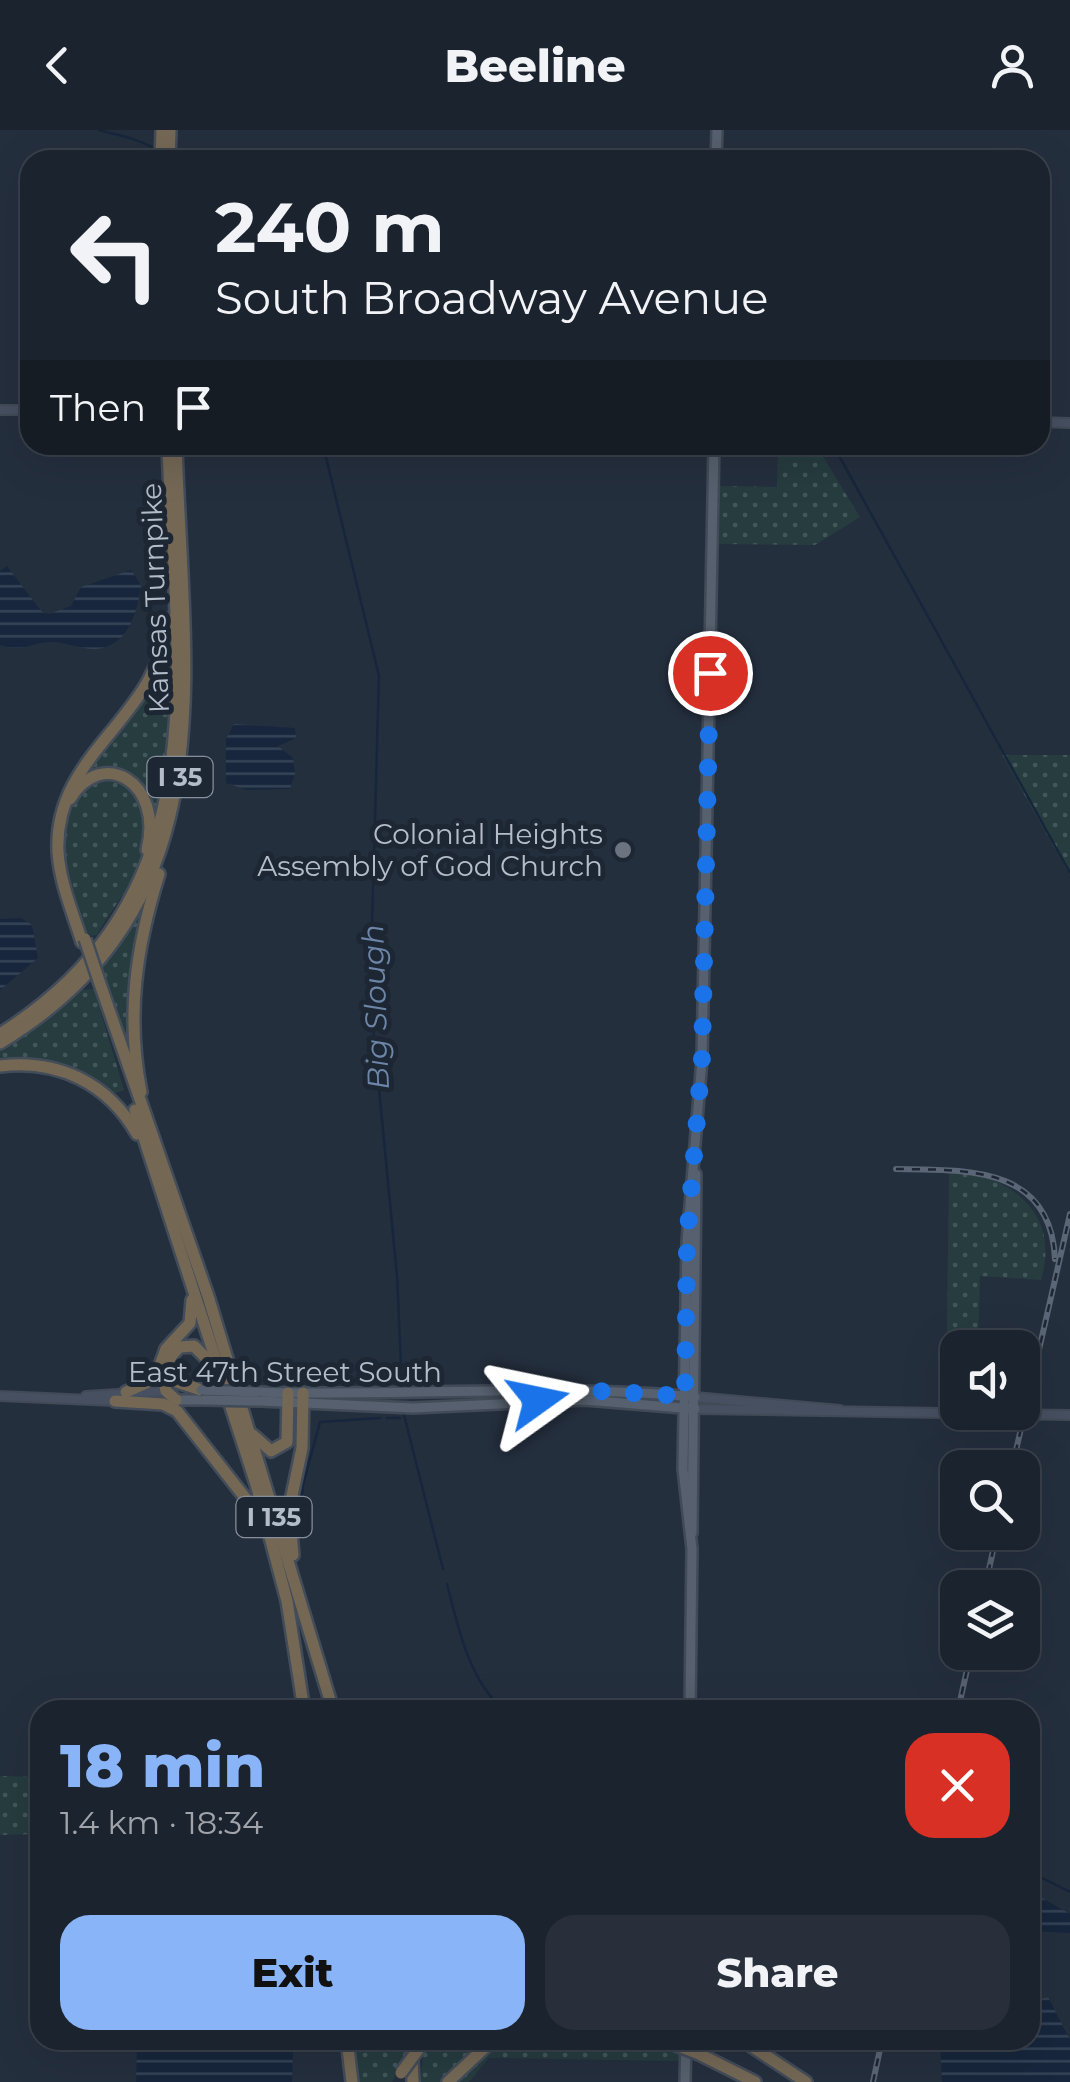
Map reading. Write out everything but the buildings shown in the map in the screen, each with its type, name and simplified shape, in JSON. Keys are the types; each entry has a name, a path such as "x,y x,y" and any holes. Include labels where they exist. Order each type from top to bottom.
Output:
{"highway":[{"name":"Kansas Turnpike","path":"0,1034 61,988 103,942 146,870 170,788 176,723 168,455"},
{"name":"Kansas Turnpike","path":"0,1043 58,1002 111,946 148,884 175,804 184,716 176,455"},
{"path":"150,1130 60,871 60,817 68,792 84,764 134,707 156,671 167,629 171,555"},
{"path":"84,941 65,873 63,823 70,800 82,784 99,777 117,777 133,782 145,794 152,819 143,865 103,942"},
{"path":"150,1130 134,1044 134,983 146,918 172,833 175,804"},
{"path":"97,980 147,1151"},
{"path":"0,1066 55,1068 94,1086 121,1109 147,1151"},
{"name":"I 135","path":"150,1130 208,1296 331,1700"},
{"name":"I 135","path":"147,1151 275,1552 302,1700"},
{"path":"126,1392 148,1386 161,1368 166,1349 193,1315 180,1248"},
{"path":"202,1395 180,1386 168,1375 171,1356 180,1347 201,1350 223,1382"},
{"path":"161,1368 171,1396"},
{"path":"245,1423 258,1444 278,1450 287,1442 289,1398"},
{"path":"303,1399 302,1448 292,1489 290,1530 316,1652"},
{"path":"115,1401 163,1404 177,1411 200,1443 244,1490 275,1552"},
{"path":"348,2050 352,2082"},
{"path":"398,2077 414,2050"},
{"path":"414,2082 419,2050"},
{"path":"448,2082 482,2050"},
{"path":"689,2050 755,2082"},
{"path":"757,2050 806,2082"}],"main road":[{"path":"690,1700 690,1397 703,1028 714,455"},
{"path":"538,1400 580,1390"},
{"name":"East 47th Street South","path":"303,1399 580,1390 690,1397"},
{"path":"586,1400 589,1394 628,1394"},
{"name":"East 47th Street South","path":"171,1396 259,1396 413,1408 586,1400 690,1409"},
{"path":"685,2082 686,2050"}],"street":[{"name":"East 47th Street South","path":"73,1398 126,1392 171,1396"},
{"name":"East 47th Street South","path":"0,1396 115,1401 171,1396"},
{"name":"East 47th Street South","path":"690,1397 854,1413"},
{"name":"East 47th Street South","path":"690,1409 854,1413"},
{"path":"854,1413 1070,1415"}],"green space":[{"path":"778,455 822,455 860,517 815,545 719,544 720,486 777,487"},
{"path":"168,662 171,702 161,808 155,807 142,786 124,778 77,780 136,713"},
{"path":"1002,755 1070,755 1070,876"},
{"path":"100,780 131,785 148,816 149,836 131,882 97,935 88,936 69,873 66,830 71,811 82,794"},
{"path":"142,906 131,974 132,1060 101,966"},
{"path":"94,989 124,1090 113,1094 83,1076 0,1064 0,1048 80,990"},
{"path":"972,1173 1008,1188 1033,1210 1045,1241 1041,1280 980,1276 978,1330 947,1330 949,1174"},
{"path":"0,1776 30,1777 30,1834 0,1835"},
{"path":"352,2050 407,2050 392,2082 357,2082"},
{"path":"424,2050 479,2050 444,2082 420,2082"},
{"path":"491,2050 671,2050 681,2054 680,2061 489,2058 469,2082 454,2082"}],"water":[{"path":"7,566 42,612 49,614 71,606 81,587 131,570 141,585 129,627 106,647 89,649 54,642 16,648 0,645 0,571"},
{"path":"234,724 295,728 296,738 278,746 293,758 295,774 290,789 247,790 226,783 226,739"},
{"path":"21,918 32,925 38,958 0,990 0,919"},
{"path":"1040,1897 1070,1914 1070,1933 1040,1932"},
{"path":"1048,1997 1070,2040 1070,2082 942,2082 940,2050 1040,2050 1040,1999"},
{"path":"137,2050 293,2053 292,2082 136,2082"}],"waterway":[{"name":"Big Slough","path":"99,130 152,147"},
{"name":"Big Slough","path":"325,455 379,676 370,995 397,1276 402,1388"},
{"path":"839,455 1070,873"},
{"name":"Big Slough","path":"403,1411 443,1569"},
{"path":"298,1538 303,1485 320,1422 380,1418"},
{"path":"387,1418 400,1418"},
{"name":"Big Slough","path":"447,1584 473,1668 494,1700"},
{"name":"Big Slough","path":"1040,1877 1070,1892"}],"railway":[{"path":"896,1169 976,1173 1021,1189 1038,1205 1050,1228 1055,1259"},
{"path":"1016,1450 1070,1214"},
{"path":"989,1570 993,1550"},
{"path":"960,1700 967,1670"},
{"path":"873,2082 880,2050"}],"place":[{"name":"Colonial Heights Assembly of God Church","path":"623,850"}],"route":[{"path":"538,1400 546,1395 574,1395 580,1390 685,1396 687,1242 702,1058 710,673"}]}
